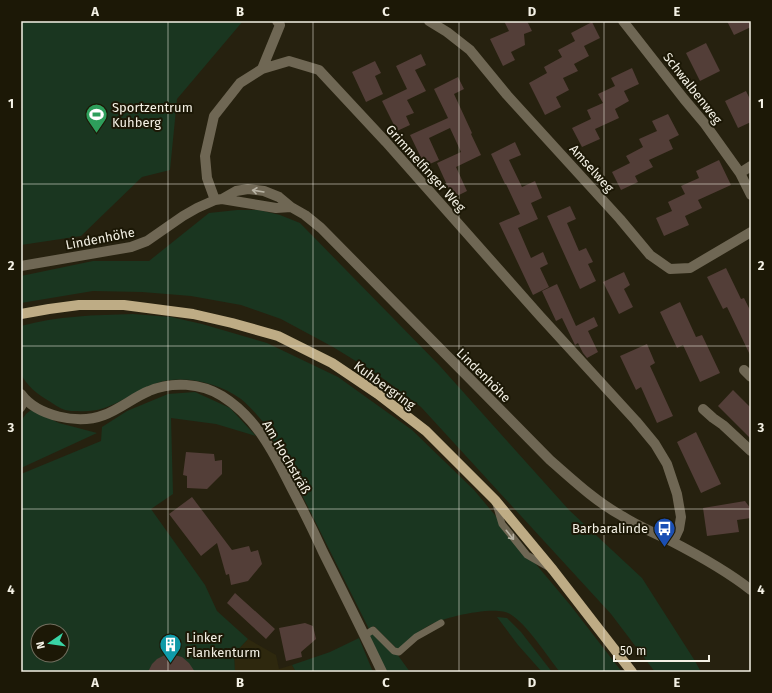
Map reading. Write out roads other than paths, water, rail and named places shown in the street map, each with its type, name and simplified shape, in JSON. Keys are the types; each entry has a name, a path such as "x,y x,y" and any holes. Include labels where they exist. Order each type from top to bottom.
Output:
{"main road":[{"name":"Kuhbergring","path":"21,314 79,305 124,305 193,314 278,336 332,363 378,394 426,431 495,500 553,570 632,672"}],"street":[{"name":"Amselweg","path":"428,21 447,32 470,50 508,95 620,219 650,255 670,269 690,268 751,232"},
{"name":"Schwalbenweg","path":"623,21 684,99 706,124 740,172 751,195"},
{"path":"262,68 279,23"},
{"name":"Grimmelfinger Weg","path":"218,200 207,178 205,156 214,116 240,83 262,68 289,61 319,70 386,142 655,444 667,464 677,494 681,517 679,529 673,542"},
{"path":"740,172 751,166"},
{"name":"Lindenhöhe","path":"21,266 131,247 147,241 183,216 236,191 248,189 279,196 291,207 305,215 321,228 550,460 579,486 604,506 673,542 726,572 751,589"},
{"name":"Am Hochsträß","path":"23,401 50,415 82,419 103,416 149,390 172,384 202,387 221,396 239,408 252,422 266,442 289,483 382,672"},
{"path":"703,409 751,451"}],"lane":[{"path":"365,635 373,630 394,651 399,652 416,637 441,623"}],"place":[{"name":"Sportzentrum Kuhberg","path":"97,134"},
{"name":"Barbaralinde","path":"664,548"},
{"name":"Linker Flankenturm","path":"171,664"}]}
